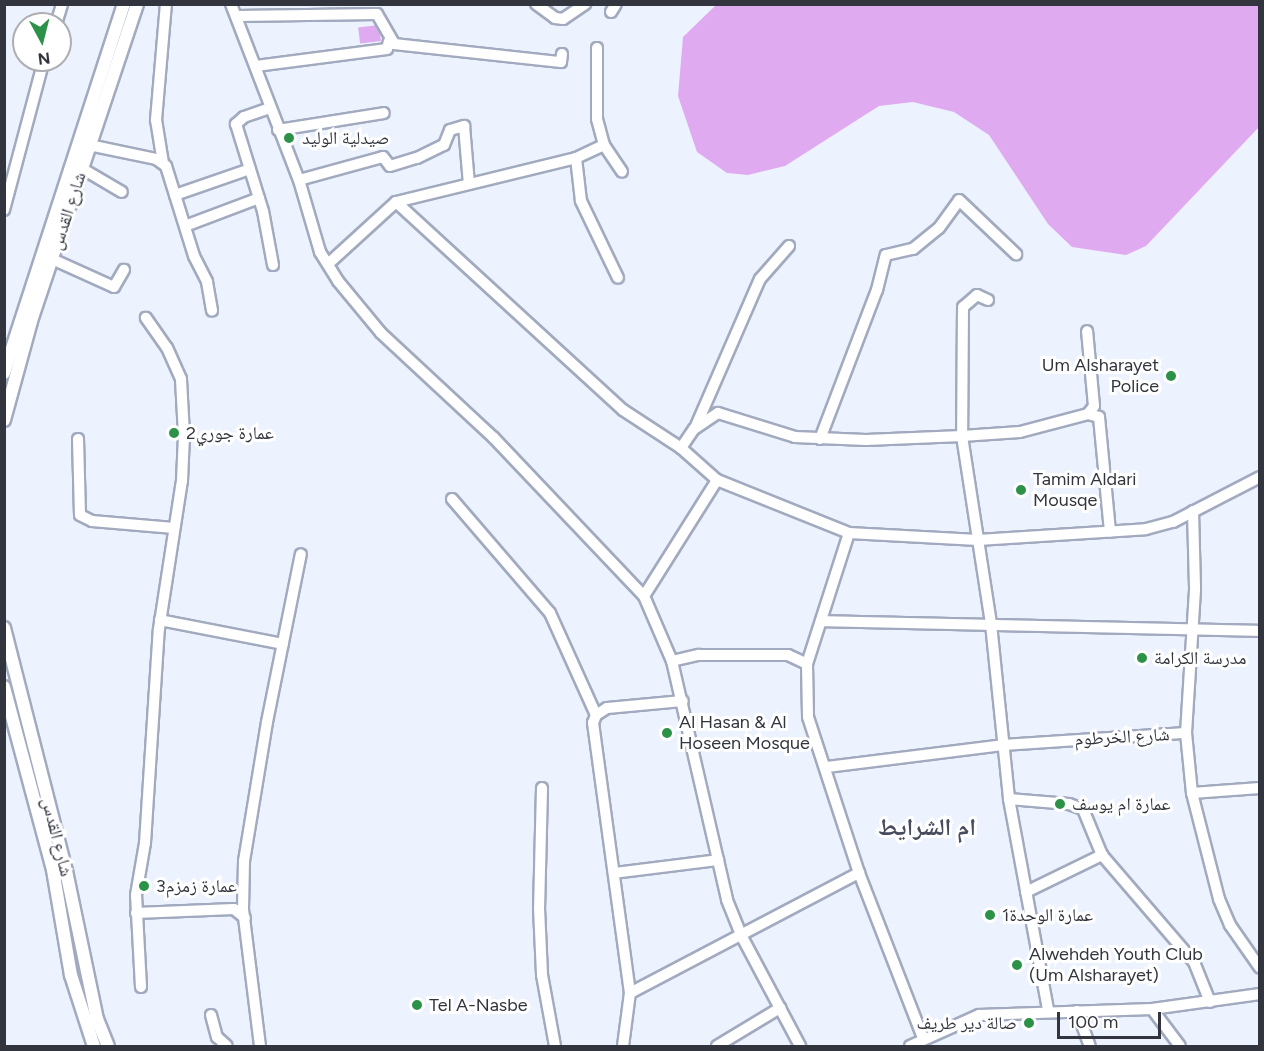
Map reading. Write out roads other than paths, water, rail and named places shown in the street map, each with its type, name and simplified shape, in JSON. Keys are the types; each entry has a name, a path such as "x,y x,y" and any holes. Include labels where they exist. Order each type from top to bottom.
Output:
{"main road":[{"name":"شارع القدس","path":"4,420 124,4"},
{"name":"شارع القدس","path":"4,373 76,165 89,145 137,4"},
{"name":"شارع القدس","path":"4,628 66,871 94,1010 108,1047"},
{"name":"شارع القدس","path":"4,687 53,870 71,975 94,1047"},
{"path":"53,870 66,871"}],"street":[{"path":"166,4 156,120 163,162 207,282 212,311"},
{"path":"231,4 298,180 320,252 328,264 381,333 493,437 644,596 672,661 718,860 740,933 800,1047"},
{"path":"536,4 555,18 563,19 585,4"},
{"path":"237,16 377,14 389,41 387,49 256,66"},
{"path":"389,41 561,63 562,54"},
{"path":"597,48 594,78 604,145 622,172"},
{"path":"4,210 42,72"},
{"path":"270,108 244,117 237,124 259,198 273,265"},
{"path":"278,130 384,113"},
{"path":"298,180 383,157 390,166 417,158 444,145 450,130 464,126 469,184"},
{"path":"89,145 163,162"},
{"path":"328,264 396,202 576,158 604,145"},
{"path":"576,158 581,201 618,278"},
{"path":"76,165 122,192"},
{"path":"175,195 250,170"},
{"path":"185,226 259,198"},
{"path":"820,439 878,290 886,255 913,249 939,228 959,200 1016,254"},
{"path":"396,202 623,410 681,448 717,480 849,533 978,540 1146,529 1193,511 1260,477"},
{"path":"681,448 694,429 760,279 789,246"},
{"path":"52,260 114,287 124,270"},
{"path":"988,300 977,295 963,307 962,436 990,624 1009,799 1048,1010"},
{"path":"141,987 136,913 160,620 182,481 184,397 181,379 167,348 146,318"},
{"path":"1087,331 1094,406 1088,414"},
{"path":"694,429 718,413 795,437 820,439 962,436 1020,432 1088,414 1099,417 1110,531"},
{"path":"78,439 80,515 92,520 174,528"},
{"path":"644,596 717,480"},
{"path":"452,499 550,613 596,715"},
{"path":"1186,733 1193,630 1193,511"},
{"path":"849,533 807,664 808,717 827,767 859,873 923,1038"},
{"path":"260,1047 245,918 244,861 301,554"},
{"path":"160,620 284,644"},
{"path":"821,621 1260,631"},
{"path":"672,661 699,656 788,655 807,664"},
{"path":"623,1047 630,993 592,723 596,715 607,708 683,701"},
{"name":"شارع الخرطوم","path":"827,767 1003,745 1186,733 1192,793 1220,899 1230,925 1260,968"},
{"path":"542,788 539,908 542,975 555,1047"},
{"path":"1192,793 1260,788"},
{"path":"1009,799 1069,804 1083,809 1102,855 1194,962 1210,1002"},
{"path":"1026,892 1102,855"},
{"path":"614,873 718,860"},
{"path":"630,993 740,933 859,873"},
{"path":"136,913 234,909 245,918"},
{"path":"910,1047 923,1038 979,1015 1048,1010 1152,1010 1260,994"},
{"path":"717,1047 780,1008"},
{"path":"1152,1010 1180,1047"},
{"path":"1077,1011 1090,1047"},
{"path":"211,1015 217,1037 227,1047"}],"place":[{"name":"صيدلية الوليد","path":"289,138"},
{"name":"Um Alsharayet Police","path":"1171,376"},
{"name":"عمارة جوري2","path":"174,433"},
{"name":"Tamim Aldari Mousqe","path":"1021,490"},
{"name":"مدرسة الكرامة","path":"1142,658"},
{"name":"Al Hasan & Al Hoseen Mosque","path":"667,733"},
{"name":"عمارة ام يوسف","path":"1060,804"},
{"name":"عمارة زمزم3","path":"144,886"},
{"name":"عمارة الوحدة1","path":"990,915"},
{"name":"Alwehdeh Youth Club (Um Alsharayet)","path":"1017,965"},
{"name":"Tel A-Nasbe","path":"417,1005"},
{"name":"صالة دير طريف","path":"1029,1023"}],"district":[{"name":"ام الشرايط","path":"927,827"}]}
